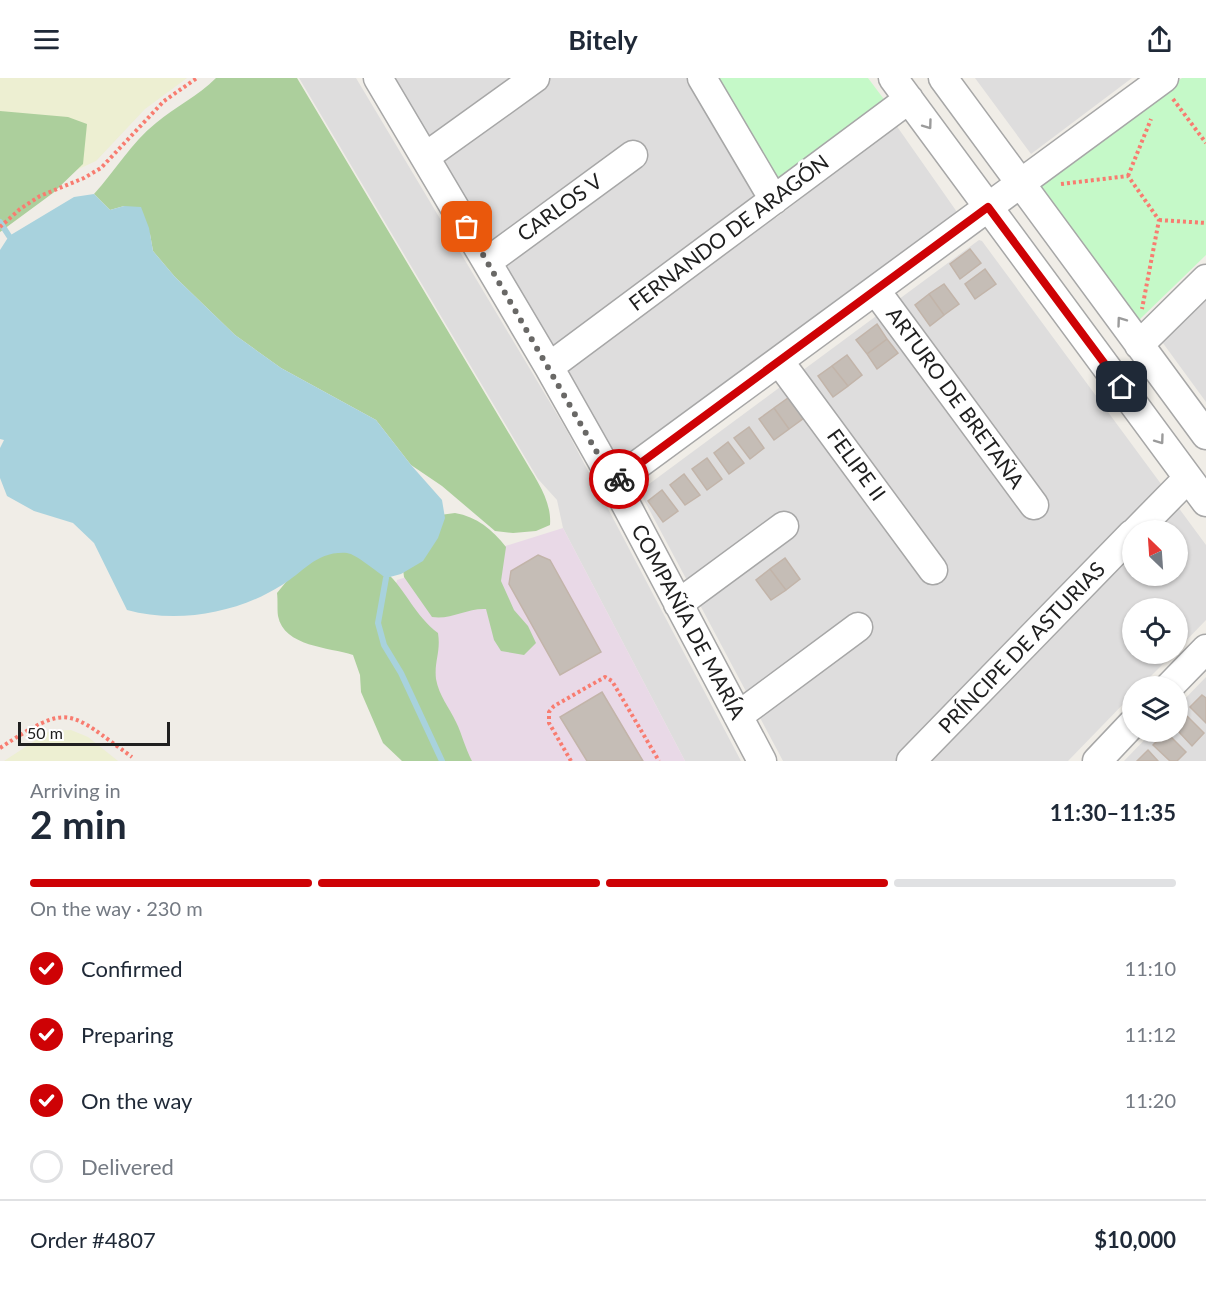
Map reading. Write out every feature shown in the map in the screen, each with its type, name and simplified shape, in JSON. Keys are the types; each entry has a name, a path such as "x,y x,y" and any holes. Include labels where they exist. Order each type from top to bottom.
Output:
{"street":[{"name":"COMPAÑÍA DE MARÍA","path":"378,78 488,262 614,482 762,761"},
{"path":"425,157 535,78"},
{"path":"702,78 774,200"},
{"path":"943,78 1020,184 1139,332 1206,435"},
{"path":"614,482 1020,184 1167,87"},
{"path":"901,89 1206,502"},
{"name":"FERNANDO DE ARAGÓN","path":"549,367 774,200 901,89"},
{"name":"CARLOS V","path":"488,262 633,155"},
{"path":"1139,332 1206,279"},
{"name":"ARTURO DE BRETAÑA","path":"876,291 1034,505"},
{"name":"FELIPE II","path":"779,361 933,570"},
{"path":"1147,520 1188,478"},
{"path":"678,604 784,526"},
{"name":"PRÍNCIPE DE ASTURIAS","path":"911,761 1122,544"},
{"path":"738,716 858,627"},
{"path":"1180,676 1206,649"},
{"path":"1097,761 1122,735"}],"path":[{"path":"0,227 20,208 40,196 84,178 101,168 165,101 197,78"},
{"path":"1167,87 1206,143"},
{"path":"1128,176 1152,116"},
{"path":"1052,185 1128,176"},
{"path":"1128,176 1159,220 1139,332"},
{"path":"1159,220 1206,222"},
{"path":"571,761 549,723 549,712 554,706 605,677 612,681 659,761"},
{"path":"0,748 42,721 60,715 80,719 132,757"}],"shaded area":[{"path":"299,78 356,78 567,431 741,761 685,761 563,528 557,500 538,479"},
{"path":"393,78 694,78 776,218 896,125 957,212 623,457 608,444"},
{"path":"975,78 1132,78 1031,154"},
{"path":"979,240 982,241 1188,520 1122,520 1122,586 1188,586 1188,521 1206,545 1206,620 1188,639 1188,598 1122,598 1122,664 1163,664 1151,676 1122,676 1122,705 1068,761 783,761 642,496 645,487"},
{"path":"1206,293 1206,402 1160,339"},
{"path":"563,528 685,761 454,761 391,604 397,580"},
{"path":"1206,677 1206,761 1124,761 1142,742 1188,742 1188,696"}],"green space":[{"path":"0,78 187,78 145,109 96,161 57,179 0,181"},
{"path":"216,78 297,78 537,481 546,498 550,525 536,531 513,533 495,531 442,486 411,465 376,420 281,368 235,335 175,277 153,251 150,234 124,206 110,210 94,194 147,131"},
{"path":"713,78 868,78 886,102 776,184"},
{"path":"1182,78 1206,78 1206,255 1138,321 1035,184"},
{"path":"0,111 68,117 87,124 83,164 53,193 0,232"},
{"path":"455,513 470,517 484,525 506,547 501,581 514,610 528,626 536,643 524,655 501,651 494,640 486,609 446,617 432,617 404,577 401,554 440,515"},
{"path":"335,536 386,572 423,619 438,633 437,685 472,761 402,761 383,743 361,692 360,675 353,655 298,640 282,626 278,616 277,593 303,561"},
{"path":"71,730 88,737 118,761 4,761 50,731"}],"water":[{"path":"94,194 110,210 124,206 141,207 149,228 153,251 175,277 235,335 281,368 376,420 442,500 445,518 438,538 423,561 401,574 386,578 351,554 336,553 311,563 282,585 246,603 187,616 146,614 127,610 94,543 73,523 34,511 7,496 0,478 0,448 4,440 0,439 0,250 9,236 74,197"}],"building":[{"path":"970,249 981,263 960,279 950,264"},
{"path":"985,269 996,284 975,299 965,284"},
{"path":"944,284 959,304 944,315 929,294"},
{"path":"929,294 944,315 930,326 915,305"},
{"path":"877,324 887,339 867,354 856,340"},
{"path":"887,339 898,353 877,369 867,354"},
{"path":"847,355 862,375 848,386 832,366"},
{"path":"832,366 848,386 833,397 818,376"},
{"path":"788,398 804,418 789,429 774,408"},
{"path":"774,408 789,429 774,440 759,419"},
{"path":"749,427 764,448 750,459 734,438"},
{"path":"728,442 744,463 729,474 714,453"},
{"path":"707,458 722,479 707,490 692,469"},
{"path":"684,474 700,495 685,505 670,485"},
{"path":"662,490 678,511 663,522 648,501"},
{"path":"538,555 550,560 601,652 560,675 509,584 511,571"},
{"path":"785,558 800,579 786,590 770,569"},
{"path":"770,569 786,590 771,600 756,580"},
{"path":"602,692 643,761 587,761 560,717"},
{"path":"1202,695 1206,698 1206,723 1190,707"},
{"path":"1188,717 1204,733 1192,746 1188,742"},
{"path":"1156,742 1176,742 1186,752 1177,761 1170,761 1153,745"},
{"path":"1148,750 1158,761 1137,761"}],"waterway":[{"path":"0,222 9,236"},
{"path":"386,578 378,623 384,645 401,673 442,761"}],"way so far":[{"path":"467,227 614,482 619,479"}],"route":[{"path":"619,479 988,207 1122,387"}]}
